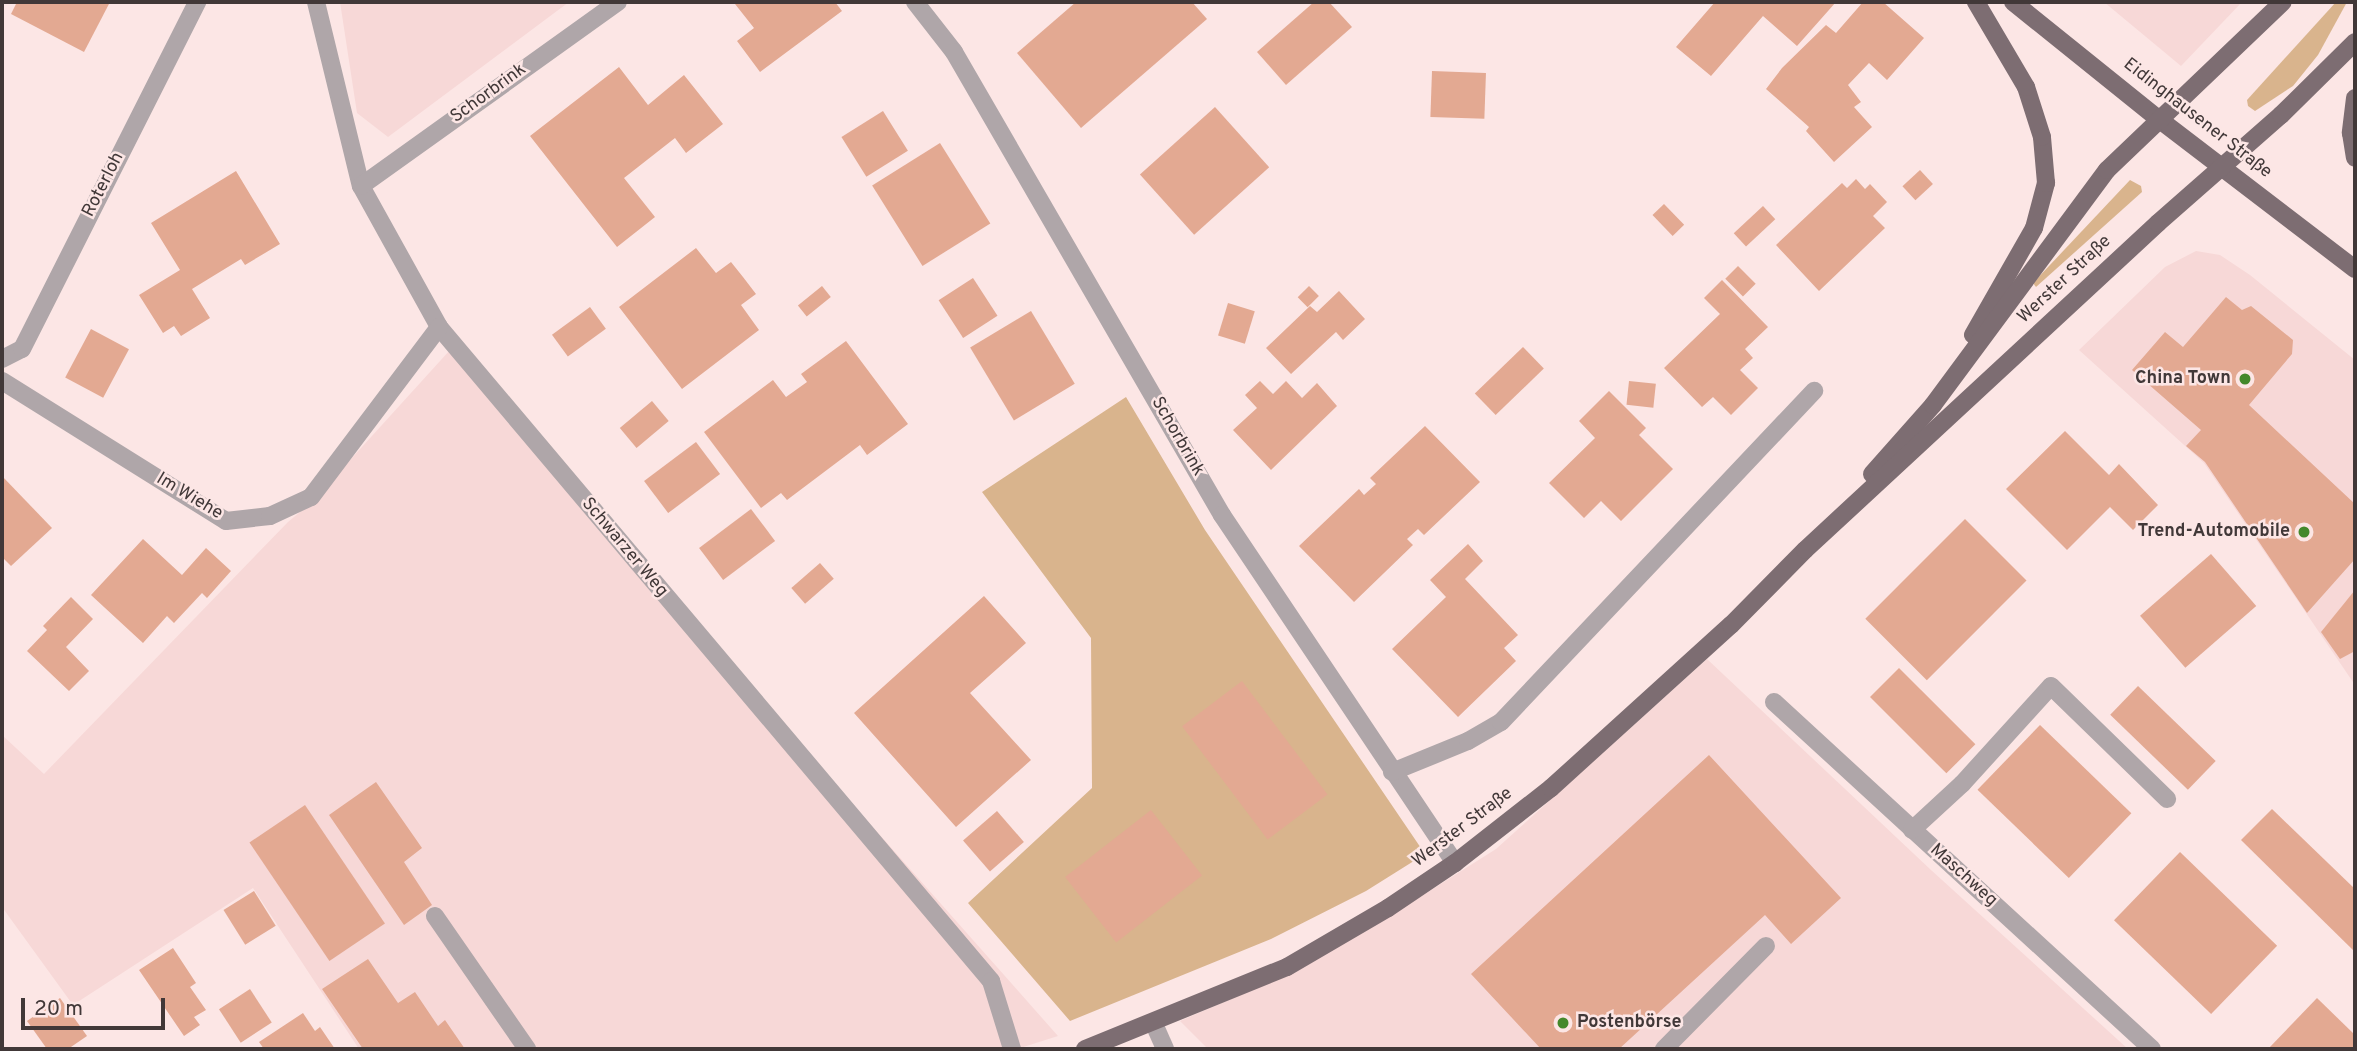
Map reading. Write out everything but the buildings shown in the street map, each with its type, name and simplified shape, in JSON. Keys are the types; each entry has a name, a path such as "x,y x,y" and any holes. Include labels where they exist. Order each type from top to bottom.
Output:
{"main road":[{"path":"1933,405 2034,228 2046,183 2042,137 2026,87 1976,2"},
{"name":"Eidinghausener Straße","path":"2013,2 2160,120 2355,269"},
{"name":"Werster Straße","path":"1805,550 1933,405 2107,170 2283,2"},
{"name":"Werster Straße","path":"1085,1049 1154,1024 1287,967 1388,908 1455,863 1551,788 1731,625 1805,550 2281,115 2355,42"},
{"path":"2355,98 2351,133 2355,158"}],"street":[{"name":"Roterloh","path":"2,359 22,349 197,2"},
{"name":"Schwarzer Weg","path":"316,2 361,186 439,327 991,981 1012,1049"},
{"name":"Schorbrink","path":"361,186 618,2"},
{"name":"Schorbrink","path":"915,2 954,52 1222,515 1455,863"},
{"name":"Im Wiehe","path":"2,381 226,521 270,516 311,497 439,327"},
{"path":"1392,772 1468,741 1501,722 1814,391"},
{"path":"1912,830 1962,784 2050,686 2167,799"},
{"name":"Maschweg","path":"1774,702 2152,1049"},
{"path":"435,916 527,1049"},
{"path":"1664,1049 1766,946"},
{"path":"1154,1024 1165,1049"}],"shaded area":[{"path":"340,2 569,2 388,137 357,113"},
{"path":"2104,2 2242,2 2181,66"},
{"path":"2336,2 2347,2 2318,55 2293,86 2255,111 2248,106 2247,100"},
{"path":"2130,180 2141,186 2142,192 2036,287 2033,283"},
{"path":"2196,251 2220,255 2250,275 2355,360 2355,685 2204,463 2079,350 2165,267"},
{"path":"450,350 1058,1036 1017,1049 359,1049 253,888 73,1005 2,907 2,735 44,774 288,522 312,502"},
{"path":"1126,397 1205,530 1425,854 1366,891 1271,939 1070,1021 968,903 1092,788 1091,638 982,492"},
{"path":"1707,659 1931,870 2128,1049 1208,1049 1180,1021 1291,973 1390,916 1496,849"}],"place":[{"name":"China Town","path":"2245,379"},
{"name":"Trend-Automobile","path":"2304,532"},
{"name":"Postenbörse","path":"1563,1023"}]}
